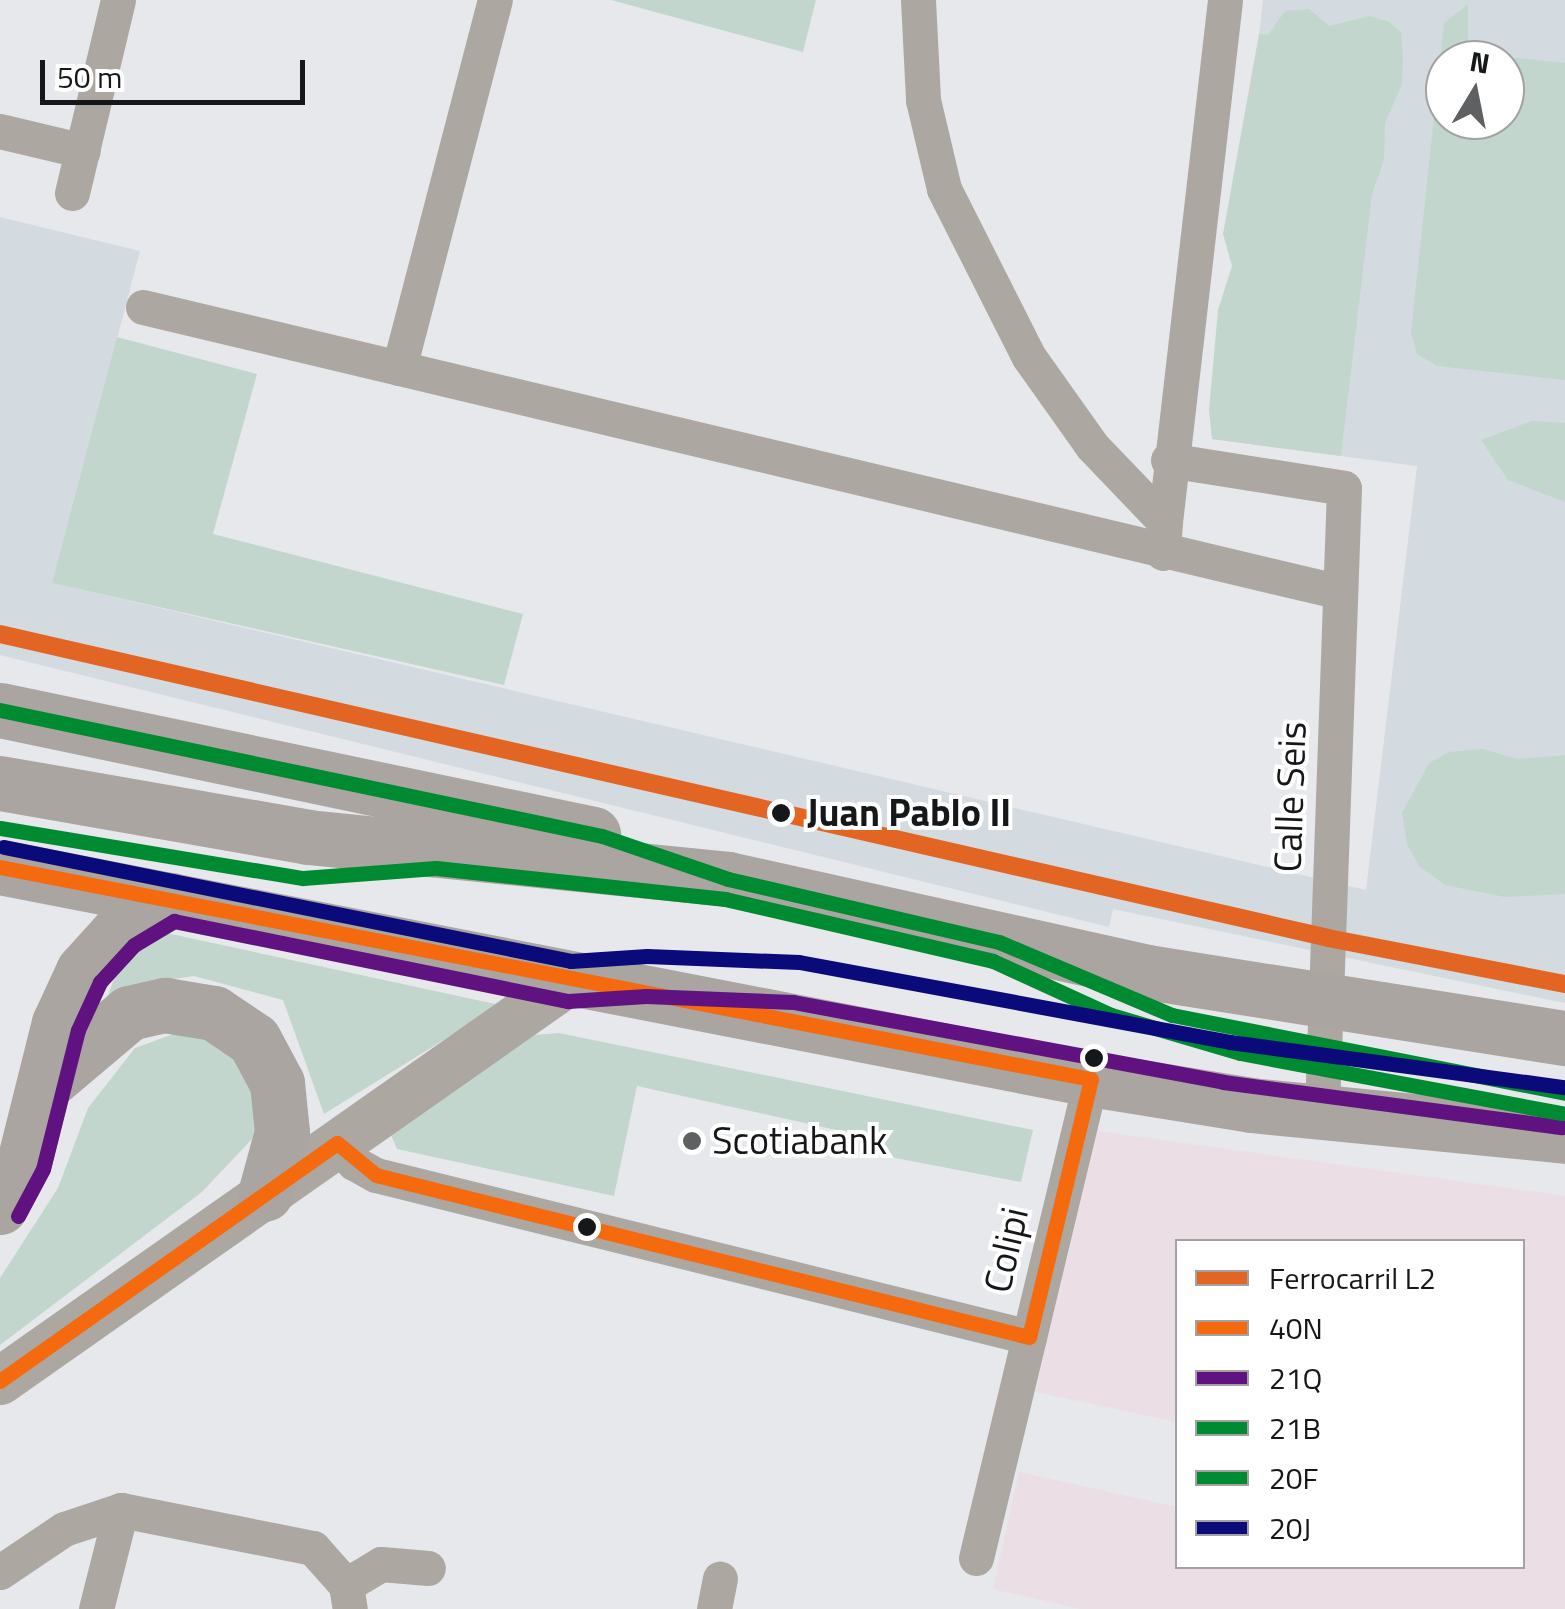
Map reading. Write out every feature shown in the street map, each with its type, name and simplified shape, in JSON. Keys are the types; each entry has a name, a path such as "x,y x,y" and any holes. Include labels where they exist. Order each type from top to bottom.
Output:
{"highway":[{"path":"0,710 602,836 728,880"},
{"path":"0,783 308,836 728,880 1110,965 1565,1038"},
{"path":"0,867 570,981 1091,1079 1251,1105 1565,1136"},
{"path":"0,1207 24,1162 59,1023 83,970 121,929 171,900"},
{"path":"45,1084 130,1013 182,1006 229,1020 264,1052 278,1084 282,1132 265,1194"}],"main road":[{"path":"0,1381 570,981"}],"street":[{"path":"72,193 118,0"},
{"path":"399,368 496,0"},
{"path":"918,0 931,144 967,241 1029,357 1164,538"},
{"path":"1164,538 1168,460 1226,0"},
{"path":"0,131 82,150"},
{"path":"142,308 1164,538 1340,592"},
{"name":"Calle Seis","path":"1168,460 1344,488 1322,1109"},
{"name":"Colipi","path":"976,1558 1091,1079"},
{"path":"337,1143 354,1164 376,1175 1029,1337"},
{"path":"0,1572 64,1529 121,1510 313,1548 348,1597 382,1564 428,1568"},
{"path":"96,1609 121,1510"}],"shaded area":[{"path":"1263,0 1565,0 1565,1003 1113,909 1109,927 0,655 0,217 140,251 53,583 1366,890 1417,466 1212,439"},
{"path":"1091,1130 1565,1196 1565,1609 1081,1609 993,1589 1019,1472 1175,1507 1175,1569 1525,1569 1525,1239 1175,1239 1175,1422 1036,1392"}],"green space":[{"path":"611,0 816,0 803,52"},
{"path":"1468,4 1468,40 1442,40 1444,23"},
{"path":"1309,9 1329,26 1370,16 1389,22 1401,32 1403,57 1402,84 1385,123 1384,160 1372,194 1341,456 1212,439 1209,410 1218,310 1232,266 1223,234 1259,34 1268,35 1285,11"},
{"path":"1525,59 1565,63 1565,380 1437,366 1417,354 1411,332 1432,140 1525,140"},
{"path":"117,337 257,374 213,534 523,614 504,685 52,583"},
{"path":"1532,421 1565,423 1565,502 1508,480 1481,440"},
{"path":"1483,749 1517,759 1565,755 1565,894 1505,897 1445,885 1419,866 1407,844 1402,813 1429,763 1449,752"},
{"path":"157,931 500,1005 324,1114 283,1000 194,976 147,983 105,1007 117,968"},
{"path":"179,1032 201,1036 237,1060 250,1082 257,1122 252,1139 202,1192 0,1345 0,1278 58,1188 88,1108 135,1048"},
{"path":"559,1033 1033,1130 1021,1182 859,1151 859,1135 637,1086 614,1196 397,1149 391,1135 534,1035"}],"rail line":[{"name":"L2","path":"0,634 1328,938 1565,984"}],"transit line":[{"name":"21B","path":"0,710 602,836 728,879 999,942 1172,1015 1565,1093"},
{"name":"20F","path":"0,828 303,878 436,868 725,899 993,961 1111,1015 1240,1053 1561,1113"},
{"name":"20J","path":"4,847 571,961 647,956 799,962 1230,1042 1565,1087"},
{"name":"40N","path":"0,867 1091,1079 1029,1337 376,1175 337,1143 0,1381"},
{"name":"21Q","path":"18,1216 43,1169 78,1030 100,982 134,945 174,921 568,1001 646,996 793,1002 1223,1082 1562,1127"}],"place":[{"name":"Juan Pablo II","path":"781,813"},
{"name":"Scotiabank","path":"692,1141"}]}
